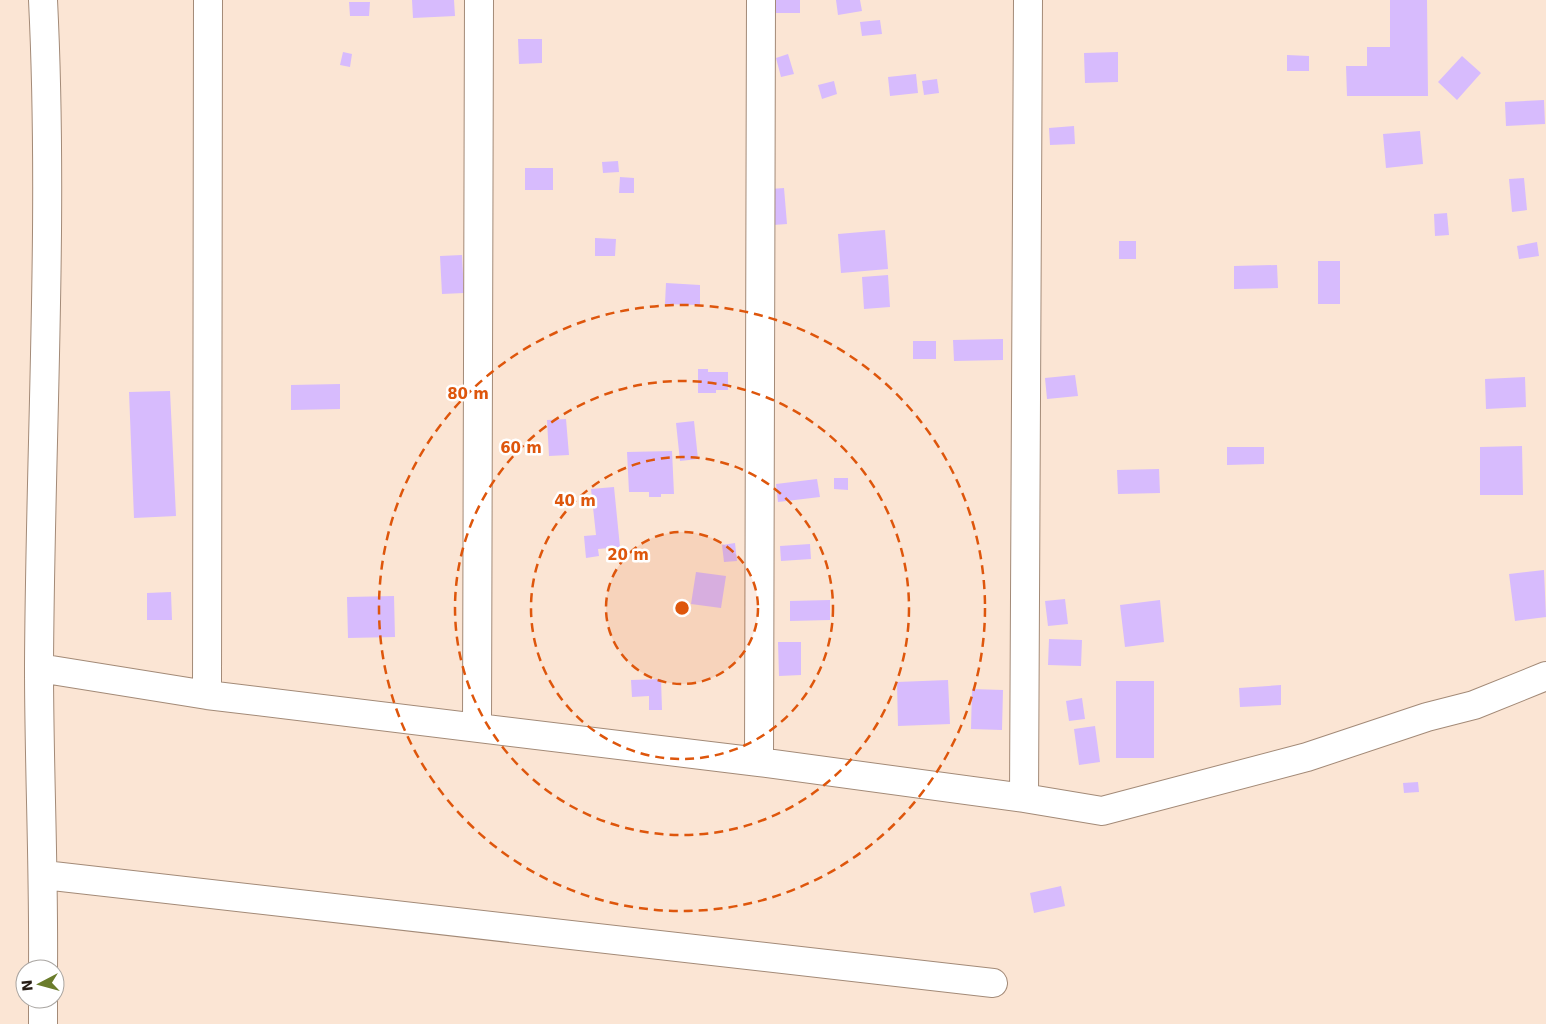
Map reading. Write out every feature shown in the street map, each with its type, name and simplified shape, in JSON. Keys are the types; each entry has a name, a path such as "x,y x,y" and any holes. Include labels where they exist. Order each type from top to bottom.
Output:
{"street":[{"path":"43,0 46,67 47,270 39,668 44,875 43,959"},
{"path":"207,694 208,0"},
{"path":"477,727 479,0"},
{"path":"759,762 761,0"},
{"path":"1024,798 1028,0"},
{"path":"39,668 207,694 759,762 1024,798 1102,812 1307,757 1427,717 1474,705 1546,676"},
{"path":"44,875 993,983"},
{"path":"43,1009 43,1024"}],"building":[{"path":"412,0 454,0 455,16 413,18"},
{"path":"774,0 800,0 800,13 774,13"},
{"path":"836,0 860,0 862,11 838,15"},
{"path":"1390,0 1427,0 1428,96 1347,96 1346,66 1367,66 1367,47 1390,47"},
{"path":"349,2 370,2 369,16 350,16"},
{"path":"880,20 882,34 862,36 860,22"},
{"path":"518,39 542,39 542,63 519,64"},
{"path":"343,52 352,54 350,67 340,65"},
{"path":"1118,52 1118,82 1085,83 1084,53"},
{"path":"788,54 794,74 781,77 776,58"},
{"path":"1287,55 1309,56 1309,71 1287,71"},
{"path":"1462,56 1481,73 1457,100 1438,82"},
{"path":"916,74 918,93 890,96 888,77"},
{"path":"937,79 939,93 924,95 922,81"},
{"path":"834,81 837,94 822,99 818,85"},
{"path":"1544,100 1545,124 1506,126 1505,102"},
{"path":"1074,126 1075,144 1050,145 1049,128"},
{"path":"1420,131 1423,164 1386,168 1383,134"},
{"path":"618,161 619,172 603,173 602,162"},
{"path":"525,168 553,168 553,190 525,190"},
{"path":"620,177 634,178 634,193 619,193"},
{"path":"1524,178 1527,210 1512,212 1509,179"},
{"path":"784,188 787,224 773,225 770,189"},
{"path":"1447,213 1449,235 1435,236 1434,214"},
{"path":"885,230 888,269 841,273 838,234"},
{"path":"595,238 616,239 615,256 595,256"},
{"path":"1119,241 1136,241 1136,259 1119,259"},
{"path":"1537,242 1539,256 1519,259 1517,246"},
{"path":"462,255 464,293 442,294 440,256"},
{"path":"1318,261 1340,261 1340,304 1318,304"},
{"path":"1277,265 1278,288 1234,289 1234,266"},
{"path":"888,275 890,307 864,309 862,277"},
{"path":"666,283 700,285 700,305 665,304"},
{"path":"1003,339 1003,360 954,361 953,340"},
{"path":"913,341 936,341 936,359 913,359"},
{"path":"698,369 708,369 708,372 728,372 728,390 716,390 716,393 698,393"},
{"path":"1075,375 1078,396 1047,399 1045,378"},
{"path":"1525,377 1526,407 1486,409 1485,379"},
{"path":"340,384 340,409 291,410 291,385"},
{"path":"170,391 176,516 134,518 129,392"},
{"path":"566,419 569,455 549,456 547,420"},
{"path":"694,421 698,459 680,461 676,423"},
{"path":"1522,446 1523,495 1480,495 1480,447"},
{"path":"1227,447 1264,447 1264,464 1227,465"},
{"path":"672,451 674,494 661,494 661,497 649,497 649,492 629,492 627,452"},
{"path":"1159,469 1160,493 1118,494 1117,470"},
{"path":"834,478 848,478 848,490 834,489"},
{"path":"817,479 820,497 778,502 776,484"},
{"path":"614,487 620,547 598,549 599,556 586,558 584,536 596,535 591,489"},
{"path":"735,543 737,561 724,562 722,545"},
{"path":"810,544 811,559 781,561 780,546"},
{"path":"1544,570 1546,617 1515,621 1509,574"},
{"path":"696,572 726,576 721,608 691,604"},
{"path":"171,592 172,620 147,620 147,593"},
{"path":"394,596 395,637 348,638 347,597"},
{"path":"1065,599 1068,624 1048,626 1045,601"},
{"path":"830,600 830,620 790,621 790,601"},
{"path":"1160,600 1164,642 1125,647 1120,605"},
{"path":"1049,639 1082,640 1081,666 1048,665"},
{"path":"778,642 801,642 801,675 779,676"},
{"path":"661,679 662,710 649,710 649,696 632,697 631,680"},
{"path":"948,680 950,724 898,726 897,682"},
{"path":"1116,681 1154,681 1154,758 1116,758"},
{"path":"1281,685 1281,705 1240,707 1239,688"},
{"path":"972,689 1003,690 1002,730 971,729"},
{"path":"1082,698 1085,719 1069,721 1066,701"},
{"path":"1095,726 1100,762 1079,765 1074,729"},
{"path":"1418,782 1419,792 1404,793 1403,783"},
{"path":"1061,886 1065,906 1034,913 1030,893"}]}
